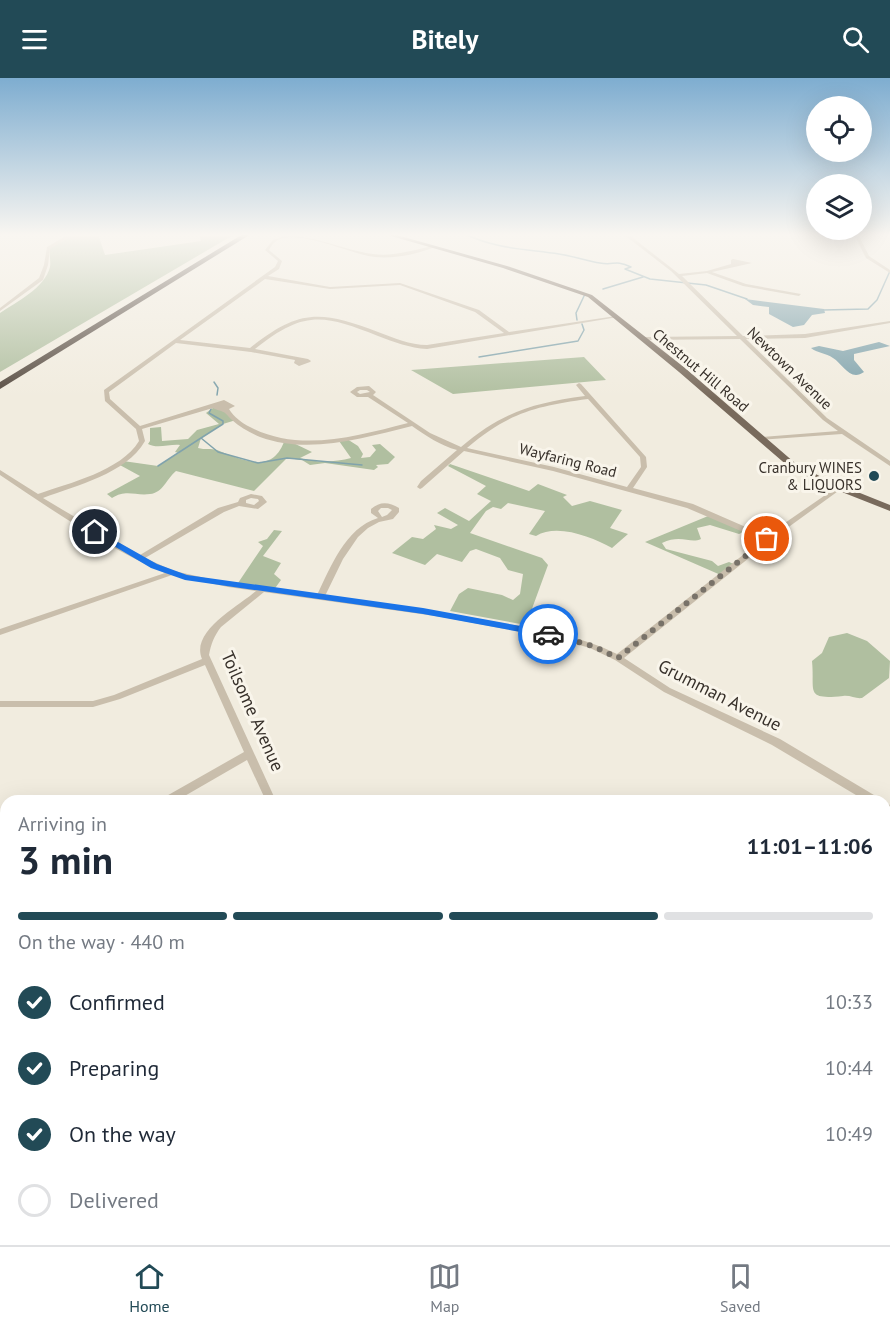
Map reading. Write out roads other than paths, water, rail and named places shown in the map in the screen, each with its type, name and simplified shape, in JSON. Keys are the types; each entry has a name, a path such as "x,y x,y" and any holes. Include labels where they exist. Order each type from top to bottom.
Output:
{"highway":[{"path":"0,380 151,288"},
{"path":"0,386 159,288"}],"main road":[{"name":"Chestnut Hill Road","path":"570,288 599,301 796,468 838,488 890,508"}],"street":[{"path":"0,310 28,288"},
{"path":"38,497 130,457 141,444 142,436 139,428 107,400 106,391 248,288"},
{"path":"413,288 477,311 507,333"},
{"name":"Newtown Avenue","path":"691,288 842,432 890,464"},
{"path":"764,288 799,295"},
{"path":"251,350 282,325 313,318 342,320 402,343 420,347 446,345 507,333 616,317"},
{"path":"645,339 813,335 890,322"},
{"path":"175,341 251,350 298,360"},
{"path":"579,385 643,457 644,467 629,489"},
{"name":"Wayfaring Road","path":"369,395 412,424 461,450 548,468 702,510 767,539"},
{"path":"420,487 461,450 508,414 547,403 588,397"},
{"path":"139,428 217,405 231,404 232,406 226,409 228,414 253,431 285,440 313,443 339,441 412,424"},
{"path":"762,439 842,432"},
{"name":"Grumman Avenue","path":"0,472 140,558 172,573 262,590 442,614 559,636 593,646 618,658 667,690 776,742 861,795"},
{"path":"618,658 767,539 838,488"},
{"path":"140,558 221,510 241,502"},
{"path":"320,597 354,535 379,516"},
{"path":"0,632 172,573"},
{"name":"Toilsome Avenue","path":"262,590 211,631 205,648 207,661 269,795"},
{"path":"0,704 21,702 79,706 93,704 117,697 207,661"},
{"path":"177,795 249,754"}],"water":[{"path":"745,299 824,309 825,313 812,315 804,325 793,327 769,314 769,307 753,305"},
{"path":"879,342 890,346 854,354 854,360 864,372 859,375 851,374 833,358 811,348 819,346 843,351"}],"waterway":[{"path":"716,288 747,299"},
{"path":"823,310 868,309 877,300 882,288"},
{"path":"577,320 576,313 585,294"},
{"path":"479,357 578,341 584,330 582,324"},
{"path":"214,382 218,388 217,395"},
{"path":"201,438 223,424 223,421 209,413 211,409"},
{"path":"158,466 201,438"},
{"path":"201,438 218,452 258,463 287,458 362,465"}],"place":[{"name":"Cranbury WINES & LIQUORS","path":"874,476"}]}
